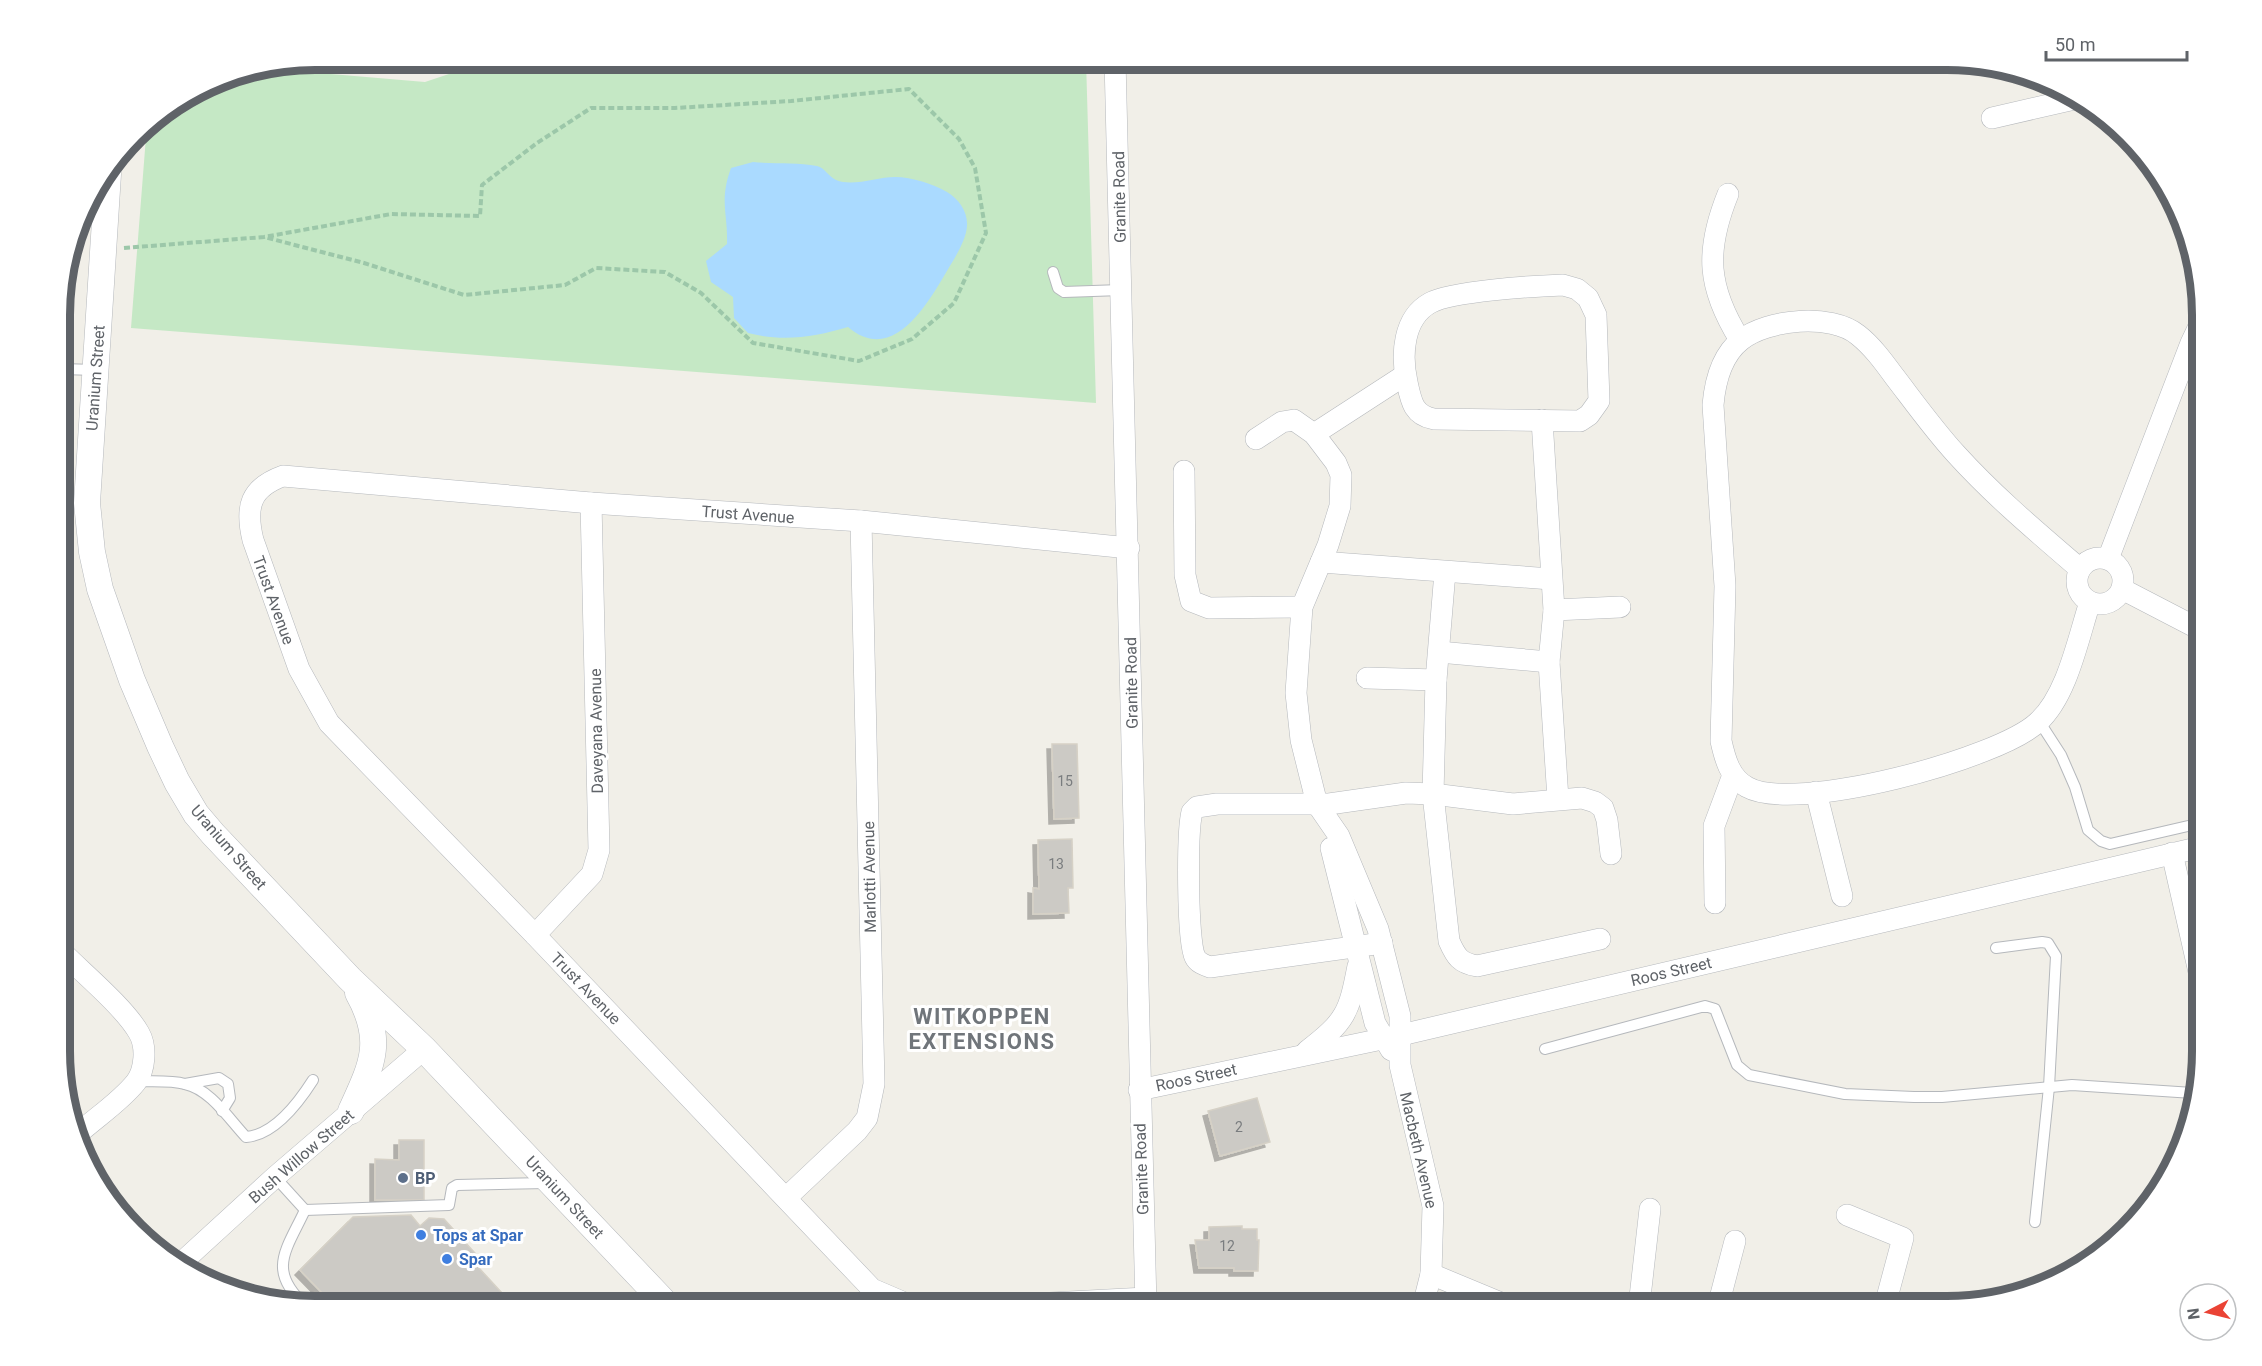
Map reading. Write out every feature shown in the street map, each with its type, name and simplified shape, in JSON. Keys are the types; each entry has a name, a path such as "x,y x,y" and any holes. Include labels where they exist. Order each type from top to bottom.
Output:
{"street":[{"name":"Granite Road","path":"1115,70 1129,548 1139,1090 1146,1296"},
{"path":"1992,118 2065,101"},
{"name":"Uranium Street","path":"107,187 88,522 100,590 132,680 172,773 196,814 350,979 424,1049 659,1296"},
{"path":"1728,194 1714,234 1713,269 1728,320 1740,340"},
{"path":"1563,285 1577,289 1588,298 1596,315 1599,401 1589,415 1580,421 1426,417 1418,414 1412,406 1405,375 1406,338 1411,322 1431,302 1524,287 1563,285"},
{"path":"2080,569 1994,494 1955,454 1874,349 1857,334 1833,323 1814,320 1765,328 1740,340 1722,366 1715,388 1713,405 1725,586 1721,741 1725,761 1733,775 1745,787 1760,793 1783,796 1889,780 1926,770 2023,734 2039,721 2060,692 2090,602"},
{"path":"2108,560 2192,339"},
{"path":"1256,438 1288,420 1294,420 1314,434 1405,375"},
{"path":"1542,420 1554,610 1549,662 1558,799"},
{"name":"Macbeth Avenue","path":"1314,434 1336,463 1342,488 1340,506 1322,562 1302,608 1296,693 1301,740 1317,804 1339,836 1378,929 1400,1016 1393,1036 1433,1206 1431,1274 1426,1296"},
{"path":"1184,471 1185,575 1191,601 1209,608 1302,608"},
{"name":"Trust Avenue","path":"887,1296 872,1290 787,1197 329,723 299,669 253,540 248,520 249,506 267,482 283,476 591,503 861,521 1129,548"},
{"name":"Daveyana Avenue","path":"536,935 592,874 599,850 591,503"},
{"name":"Marlotti Avenue","path":"787,1197 858,1131 867,1118 874,1084 861,521"},
{"path":"2091,559 2108,560 2122,573 2122,588 2113,600 2105,604 2090,602 2078,589 2080,569 2091,559"},
{"path":"1322,562 1551,579"},
{"path":"1445,572 1436,680 1433,794 1449,941 1456,957 1464,964 1477,966 1600,939"},
{"path":"2122,588 2192,625"},
{"path":"1554,610 1620,607"},
{"path":"1439,652 1549,662"},
{"path":"1367,678 1436,680"},
{"path":"1715,903 1714,826 1733,775"},
{"path":"1816,792 1842,896"},
{"path":"1382,943 1357,953 1210,967 1196,960 1192,947 1192,812 1197,807 1217,804 1317,804 1406,793 1513,804 1582,798 1595,802 1603,808 1607,820 1611,854"},
{"path":"1329,823 1330,844 1376,1023 1393,1036"},
{"name":"Roos Street","path":"1139,1090 1393,1036 2192,849"},
{"path":"2172,853 2192,941"},
{"path":"1302,1055 1326,1036 1347,1014 1357,953"},
{"path":"70,960 139,1032 143,1044 143,1059 136,1081 84,1129"},
{"path":"350,979 367,1008 375,1048 351,1111"},
{"name":"Bush Willow Street","path":"186,1259 275,1177 424,1049"},
{"path":"1640,1296 1650,1209"},
{"path":"1847,1215 1903,1238 1887,1296"},
{"path":"1721,1296 1735,1241"},
{"path":"1431,1274 1485,1296"}],"lane":[{"path":"1053,273 1058,288 1064,292 1121,290"},
{"path":"70,369 95,370"},
{"path":"2039,721 2061,755 2075,787 2088,830 2101,841 2110,844 2192,825"},
{"path":"1996,948 2042,942 2048,943 2055,951 2056,990 2049,1087 2035,1221"},
{"path":"1545,1049 1705,1006 1715,1009 1737,1065 1749,1075 1845,1094 1942,1097 2072,1085 2188,1093"},
{"path":"136,1081 185,1084 219,1078 228,1084 230,1098 222,1111"},
{"path":"185,1084 209,1097 246,1137 258,1136 296,1106 313,1080"},
{"path":"275,1177 305,1210 449,1205 452,1188 457,1185 553,1183"},
{"path":"296,1295 288,1286 281,1270 282,1260 305,1210"}],"path":[{"path":"102,250 264,237 391,214 480,216 482,185 537,142 591,108 675,108 792,101 909,89 959,139 975,168 986,233 954,303 912,339 859,361 753,344 701,294 665,272 596,268 565,285 464,295 364,263 264,237"}],"green space":[{"path":"461,70 1086,70 1096,403 131,328 146,138 154,131 179,112 207,96 268,75 298,71 425,82"}],"water":[{"path":"753,162 817,166 834,179 843,182 888,177 908,178 935,186 955,198 962,206 966,216 967,226 964,239 955,258 917,316 892,336 878,339 864,337 848,327 786,338 748,333 734,318 733,297 711,282 706,261 727,244 725,189 731,168"}],"building":[{"path":"1052,744 1077,744 1079,818 1054,819"},
{"path":"1072,839 1073,888 1068,888 1069,913 1033,914 1033,888 1039,889 1038,840"},
{"path":"1257,1098 1270,1142 1220,1156 1208,1111"},
{"path":"399,1140 424,1140 424,1200 375,1200 375,1159 399,1160"},
{"path":"411,1215 420,1226 429,1218 444,1219 484,1263 479,1268 505,1296 325,1296 300,1270 353,1217"},
{"path":"1242,1226 1242,1229 1257,1229 1258,1271 1199,1268 1195,1240 1209,1240 1209,1227"}],"place":[{"name":"BP","path":"403,1178"},
{"name":"Tops at Spar","path":"421,1235"},
{"name":"Spar","path":"447,1259"}],"district":[{"name":"WITKOPPEN EXTENSIONS","path":"982,1028"}]}
